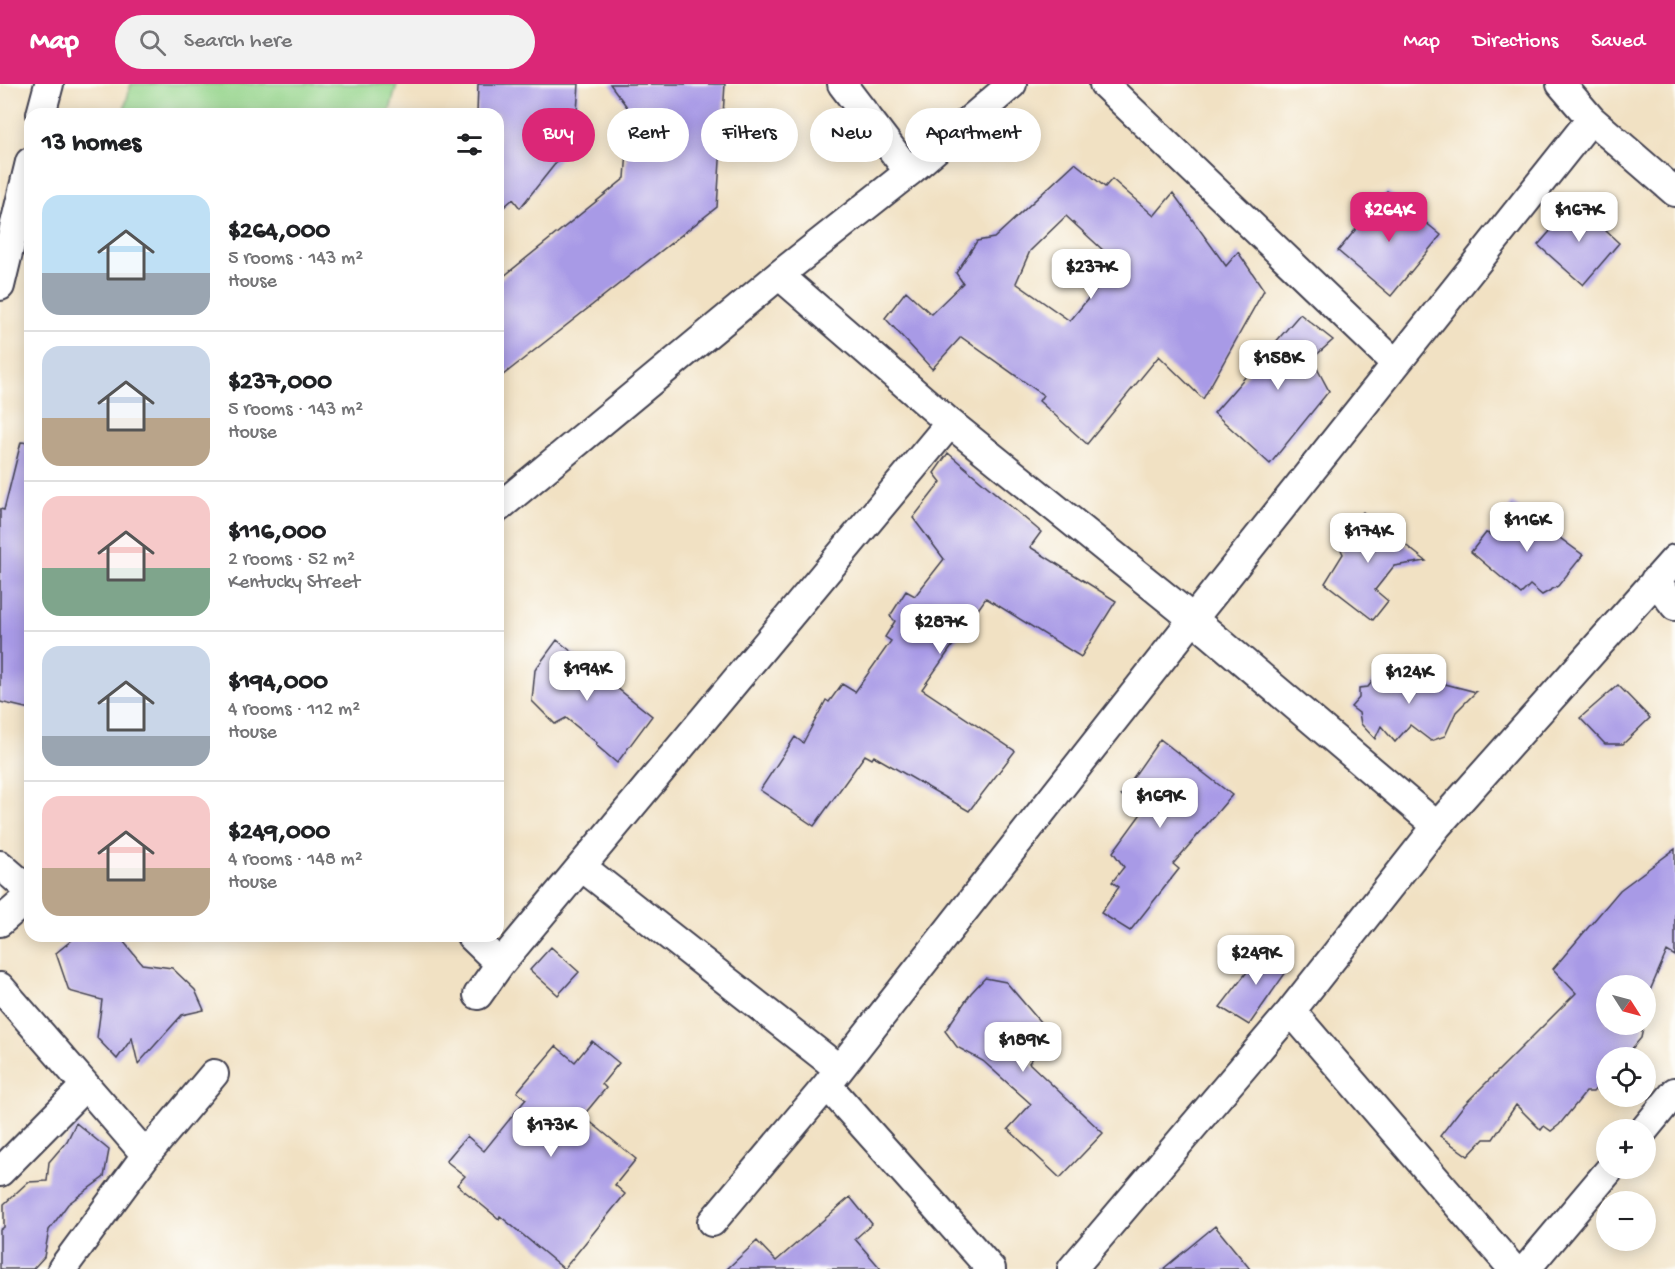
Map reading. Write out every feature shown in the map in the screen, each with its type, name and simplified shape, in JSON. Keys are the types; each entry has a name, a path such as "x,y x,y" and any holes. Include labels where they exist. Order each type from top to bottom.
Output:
{"street":[{"path":"43,108 49,84"},
{"path":"842,84 909,172"},
{"path":"504,503 779,275 909,172 1012,84"},
{"path":"1104,84 1396,364"},
{"path":"1561,84 1591,119 1675,192"},
{"path":"712,1222 833,1077 1193,619 1591,119"},
{"path":"0,286 24,187"},
{"path":"779,275 950,423 1193,619 1437,826"},
{"path":"478,995 500,964 950,423"},
{"path":"1072,1269 1291,1011 1437,826 1675,559"},
{"path":"1655,580 1675,606"},
{"path":"0,865 24,886"},
{"path":"582,867 833,1077 991,1269"},
{"path":"0,922 24,901"},
{"path":"477,942 500,964"},
{"path":"0,987 146,1155"},
{"path":"1291,1011 1513,1269"},
{"path":"62,1269 146,1155 214,1074"},
{"path":"0,1172 85,1086"},
{"path":"1653,1119 1675,1092"},
{"path":"1526,1269 1602,1179"}],"green space":[{"path":"131,84 397,84 391,108 125,108"}],"building":[{"path":"478,84 579,84 577,108 522,108 522,162 557,162 520,208 513,199 504,207 504,108 477,108"},
{"path":"610,84 725,84 723,108 701,108 701,162 720,162 717,207 504,374 504,276 625,178 626,162 689,162 689,108 628,108"},
{"path":"1075,163 1105,187 1112,179 1154,216 1173,193 1226,266 1238,252 1264,290 1203,399 1159,356 1087,444 1039,401 1043,395 961,337 932,369 885,318 906,291 931,314 963,283 956,273 977,241 994,238","holes":["1066,216 1117,263 1070,321 1016,283 1030,251"]},
{"path":"1387,191 1441,235 1391,296 1338,251"},
{"path":"1574,204 1583,211 1585,209 1609,228 1606,231 1619,243 1583,285 1538,245"},
{"path":"1300,314 1333,340 1312,359 1329,391 1270,464 1214,413"},
{"path":"21,442 24,442 24,708 0,702 0,509 4,510"},
{"path":"948,453 1041,532 1030,547 1116,601 1081,657 986,598 922,689 1015,751 969,811 874,756 872,759 865,755 814,826 760,790 795,737 803,743 826,700 829,702 842,684 855,692 891,641 885,637 895,621 890,616 906,591 915,596 944,559 913,518 941,482 934,473"},
{"path":"1512,503 1583,555 1558,586 1542,595 1530,585 1521,594 1471,552 1486,533 1492,535"},
{"path":"1363,512 1426,561 1394,566 1375,590 1388,601 1373,620 1325,583 1343,554 1337,541"},
{"path":"557,640 652,716 617,763 566,718 555,724 532,701 535,670"},
{"path":"1383,668 1476,692 1456,712 1445,736 1431,741 1410,725 1395,742 1381,726 1375,739 1361,724 1359,713 1351,707 1359,698 1359,688 1368,687"},
{"path":"1618,685 1650,718 1623,744 1605,744 1580,718"},
{"path":"1160,739 1232,795 1173,864 1179,869 1130,931 1101,913 1119,887 1112,882 1124,867 1113,852 1143,811 1121,795"},
{"path":"1675,849 1675,956 1667,951 1656,977 1596,975 1596,1035 1642,1035 1641,1038 1633,1047 1596,1047 1596,1089 1593,1092 1586,1092 1559,1125 1551,1131 1544,1126 1541,1130 1516,1105 1493,1139 1484,1139 1468,1156 1440,1136 1464,1105 1576,993 1553,969 1620,890"},
{"path":"70,942 124,942 142,964 172,968 195,990 204,1010 182,1015 138,1064 132,1038 117,1059 97,1038 102,1000 69,991 56,953"},
{"path":"1267,946 1291,965 1249,1025 1220,1007"},
{"path":"551,947 579,972 558,995 530,970"},
{"path":"985,978 1006,982 1047,1030 1044,1044 1029,1063 1103,1133 1060,1178 1008,1129 1031,1104 983,1061 957,1047 945,1031 971,993"},
{"path":"592,1041 619,1063 602,1084 606,1088 583,1116 636,1159 615,1185 625,1194 564,1269 500,1216 499,1219 457,1185 465,1176 446,1161 467,1136 484,1151 526,1099 517,1092 556,1046 575,1062"},
{"path":"76,1123 109,1150 104,1177 68,1204 49,1230 44,1257 33,1269 0,1269 0,1230 4,1227 4,1204 28,1182 47,1181 49,1162 67,1141"},
{"path":"850,1197 872,1224 855,1239 881,1269 727,1269 757,1241 776,1261"},
{"path":"1215,1226 1250,1269 1163,1269"}]}
